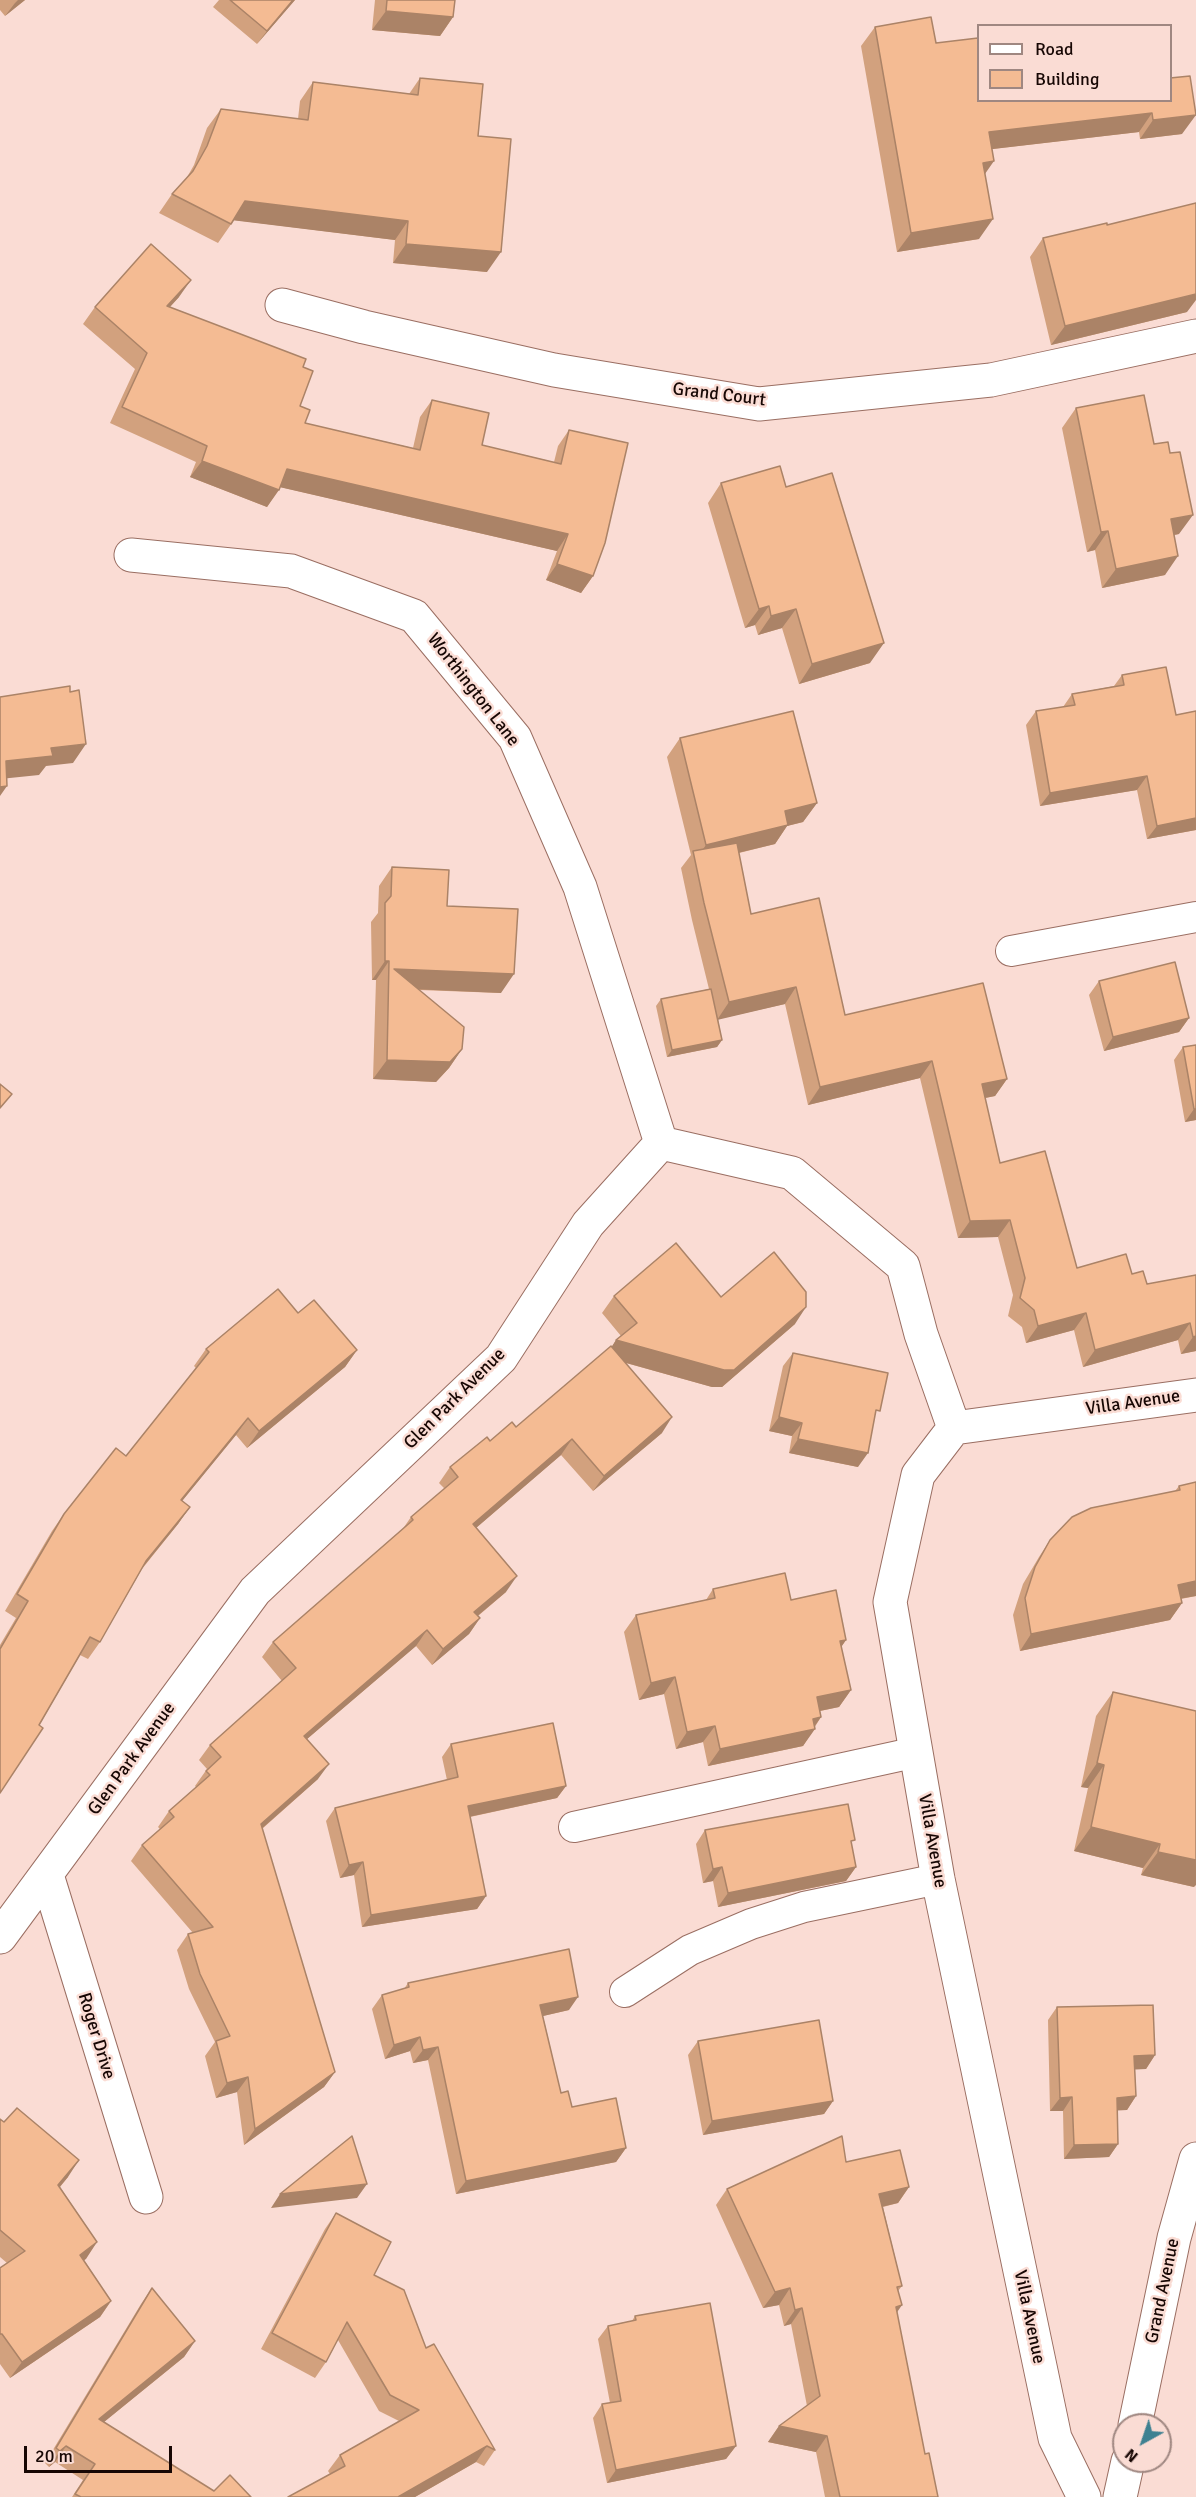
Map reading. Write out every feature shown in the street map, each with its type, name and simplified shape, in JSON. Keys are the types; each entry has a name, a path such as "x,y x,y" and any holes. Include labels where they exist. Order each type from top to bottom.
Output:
{"street":[{"name":"Grand Court","path":"282,304 364,327 554,370 759,404 991,380 1196,336"},
{"name":"Worthington Lane","path":"131,555 291,571 414,616 515,738 580,886 661,1143"},
{"path":"661,1143 792,1173 903,1266 921,1334 954,1428"},
{"name":"Glen Park Avenue","path":"0,1937 255,1591 501,1358 588,1224 661,1143"},
{"name":"Villa Avenue","path":"1084,2497 1055,2439 938,1879 890,1602 918,1475 954,1428 1196,1395"},
{"name":"Roger Drive","path":"47,1875 146,2197"},
{"name":"Grand Avenue","path":"1138,2413 1174,2238 1196,2159"},
{"path":"1120,2497 1125,2473"}],"lane":[{"path":"1011,951 1196,917"},
{"path":"574,1827 917,1752"},
{"path":"625,1992 690,1950 751,1924 804,1907 938,1879"}],"building":[{"path":"230,0 293,0 267,31"},
{"path":"387,0 455,0 453,17 386,11"},
{"path":"931,17 936,43 977,38 977,102 1172,102 1172,78 1190,76 1196,115 1153,120 1152,113 989,132 994,161 983,163 993,219 911,233 875,27"},
{"path":"420,78 483,84 478,136 511,139 501,252 406,244 408,221 245,201 231,224 172,194 193,171 207,146 221,109 308,120 313,82 418,95"},
{"path":"1196,203 1196,294 1065,326 1043,238"},
{"path":"151,244 191,280 167,306 306,359 303,367 313,371 300,406 310,410 305,423 420,450 432,400 489,413 482,445 561,464 569,430 628,443 605,543 593,576 557,564 568,534 287,469 279,490 202,461 207,446 122,407 147,353 95,307"},
{"path":"1144,395 1154,444 1168,442 1170,453 1180,452 1193,515 1171,519 1178,556 1116,569 1108,531 1101,532 1076,408"},
{"path":"780,466 786,487 832,473 884,643 812,664 796,609 771,616 769,606 759,609 721,483"},
{"path":"1166,667 1176,715 1196,711 1196,818 1157,826 1147,776 1050,793 1036,711 1075,705 1072,694 1124,685 1122,675"},
{"path":"70,686 70,692 79,690 86,744 51,748 53,756 6,761 7,786 0,787 0,697"},
{"path":"793,711 817,803 785,811 788,825 706,845 680,738"},
{"path":"737,843 751,914 819,898 845,1015 983,983 1007,1079 982,1084 1000,1163 1045,1151 1077,1268 1126,1254 1132,1274 1143,1271 1147,1284 1196,1275 1196,1336 1193,1337 1190,1323 1095,1350 1086,1313 1038,1326 1034,1310 1020,1298 1025,1278 1010,1220 970,1221 932,1061 820,1087 796,987 729,1002 693,851"},
{"path":"392,867 449,870 447,906 518,909 514,974 394,969 464,1027 462,1049 450,1062 387,1060 389,961 385,961 385,903 391,896"},
{"path":"1175,962 1189,1018 1113,1037 1099,981"},
{"path":"711,989 722,1040 672,1050 661,999"},
{"path":"1196,1045 1196,1109 1194,1109 1183,1047"},
{"path":"0,1084 12,1094 0,1108"},
{"path":"676,1243 721,1297 774,1252 806,1292 806,1307 734,1370 724,1370 616,1340 637,1323 614,1296"},
{"path":"278,1289 298,1313 314,1300 357,1350 259,1431 248,1418 181,1500 190,1507 146,1561 100,1642 90,1637 39,1725 43,1728 0,1793 0,1649 28,1601 17,1594 64,1514 116,1448 126,1456 209,1352 206,1349"},
{"path":"611,1346 672,1417 604,1476 572,1439 473,1524 517,1576 474,1612 480,1618 443,1649 427,1630 304,1736 329,1764 261,1824 335,2072 255,2129 248,2077 227,2083 216,2041 230,2036 200,1974 188,1934 213,1927 142,1845 174,1817 169,1811 210,1775 206,1771 221,1757 210,1745 296,1668 273,1642 413,1520 411,1517 458,1477 450,1467 487,1437 490,1441 512,1422 516,1427"},
{"path":"793,1353 888,1373 880,1411 876,1410 868,1453 798,1439 802,1423 779,1417"},
{"path":"1196,1482 1196,1581 1178,1585 1182,1603 1031,1634 1025,1598 1035,1567 1050,1540 1072,1517 1091,1508 1180,1490 1179,1486"},
{"path":"785,1573 791,1600 836,1590 846,1640 840,1641 851,1690 817,1697 821,1717 813,1719 815,1729 720,1749 715,1726 687,1732 675,1677 651,1683 636,1615 715,1598 713,1589"},
{"path":"1113,1692 1196,1711 1196,1860 1158,1852 1160,1844 1091,1827 1104,1765 1097,1763"},
{"path":"553,1723 566,1786 468,1806 486,1896 371,1915 363,1862 349,1865 335,1808 458,1777 451,1744"},
{"path":"848,1804 855,1840 851,1841 856,1867 728,1893 722,1867 713,1869 705,1830"},
{"path":"569,1949 578,1997 540,2005 561,2093 568,2091 572,2107 616,2098 626,2148 466,2181 438,2047 423,2050 420,2037 394,2045 382,1995 409,1987 408,1983"},
{"path":"1153,2005 1155,2055 1134,2056 1136,2096 1117,2098 1118,2144 1074,2145 1072,2097 1060,2098 1057,2007"},
{"path":"819,2020 833,2101 712,2121 698,2041"},
{"path":"17,2108 79,2160 58,2185 97,2242 80,2255 111,2301 22,2362 0,2334 0,2268 25,2251 0,2230 0,2119 4,2122"},
{"path":"352,2136 367,2184 280,2194"},
{"path":"842,2136 846,2162 900,2150 909,2187 879,2194 902,2286 897,2287 902,2305 896,2307 925,2454 929,2453 938,2497 840,2497 827,2436 779,2426 820,2396 802,2308 795,2310 790,2288 775,2292 727,2189"},
{"path":"336,2213 391,2242 374,2275 404,2290 426,2348 434,2344 495,2450 487,2446 398,2497 288,2497 345,2466 340,2455 419,2410 390,2395 347,2322 326,2362 272,2333"},
{"path":"152,2288 195,2341 99,2419 214,2491 230,2475 251,2497 81,2497 75,2494 95,2464 66,2446 60,2451 56,2448"},
{"path":"710,2303 736,2446 616,2470 602,2404 621,2401 608,2326 636,2320 635,2316"}]}
